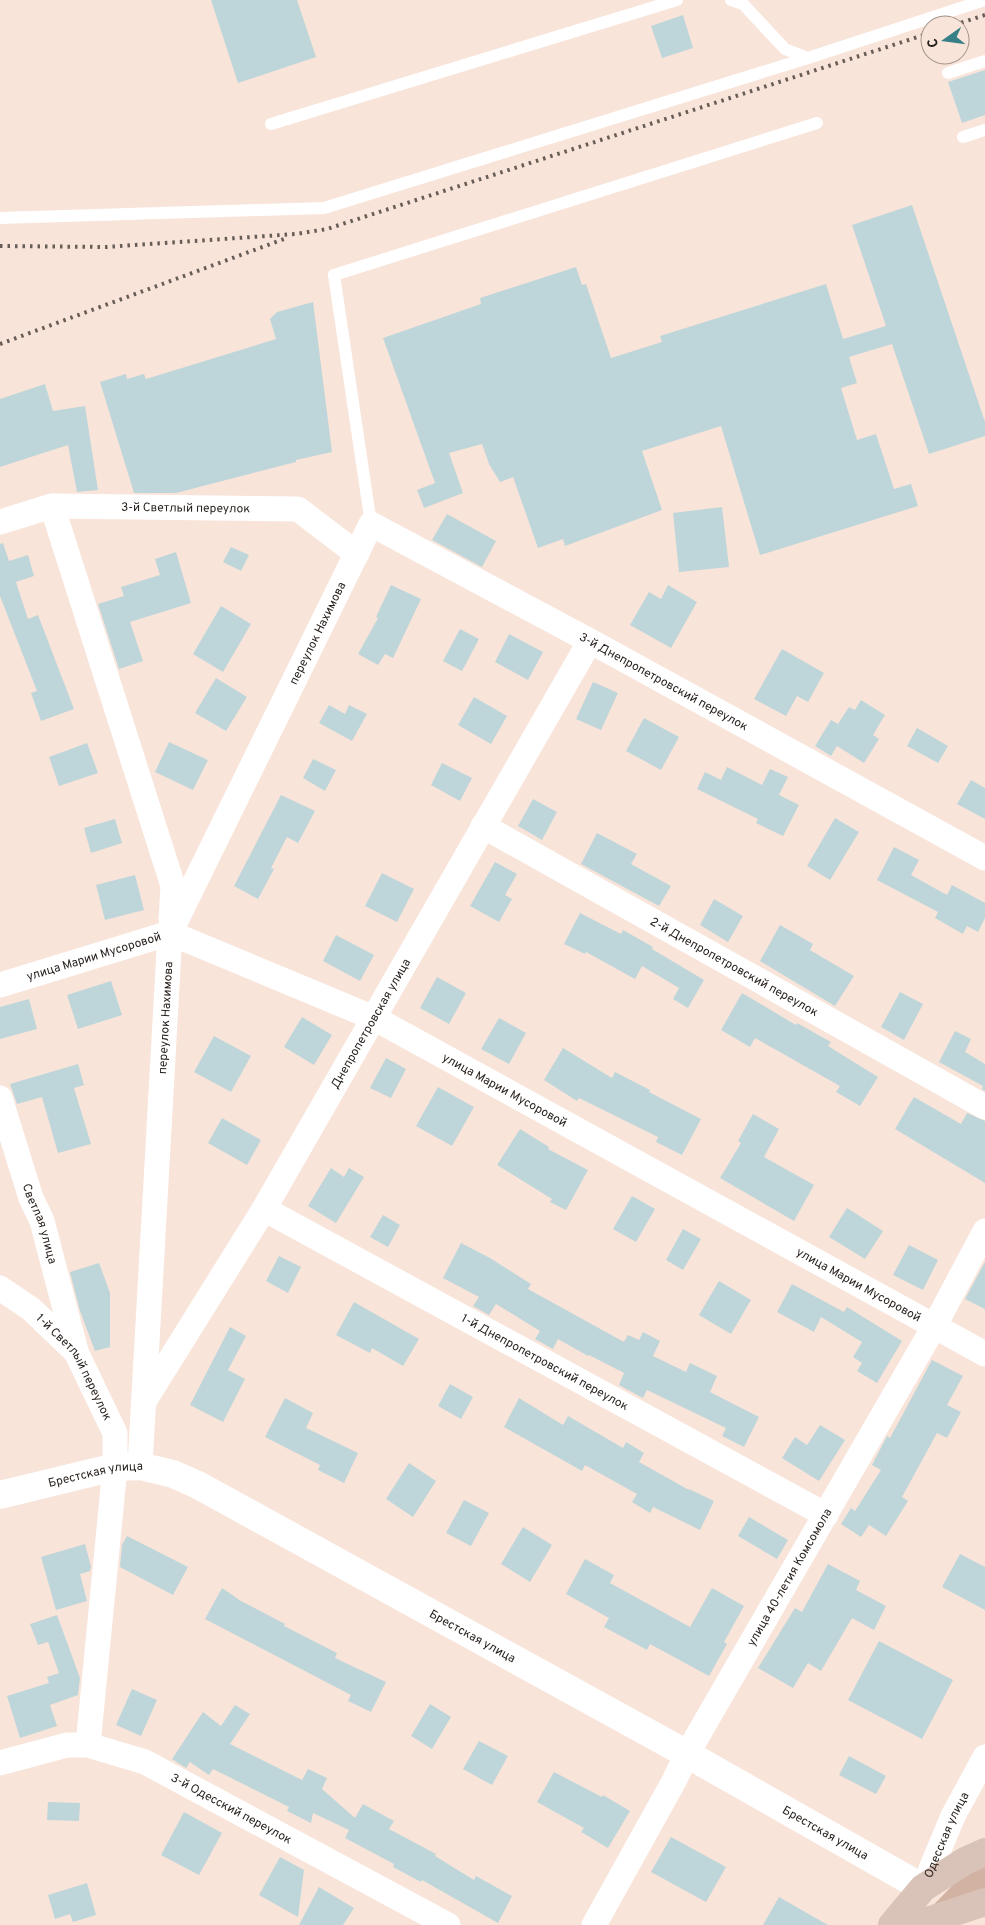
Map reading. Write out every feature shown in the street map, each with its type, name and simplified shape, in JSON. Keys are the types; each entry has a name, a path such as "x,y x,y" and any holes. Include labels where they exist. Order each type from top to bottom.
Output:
{"main road":[{"path":"892,1925 923,1888 965,1861 985,1852"},
{"path":"915,1925 985,1902"}],"street":[{"path":"52,506 173,886 170,933"},
{"name":"3-й Светлый переулок","path":"0,522 52,506 298,509 357,554"},
{"path":"357,554 371,524"},
{"name":"3-й Днепропетровский переулок","path":"371,524 590,641 985,858"},
{"name":"переулок Нахимова","path":"128,1466 143,1402 170,933 357,554"},
{"name":"Днепропетровская улица","path":"143,1402 264,1209 590,641"},
{"name":"2-й Днепропетровский переулок","path":"483,826 985,1107"},
{"name":"улица Марии Мусоровой","path":"0,985 170,933 374,1018 985,1354"},
{"name":"Светлая улица","path":"0,1098 31,1198 42,1221 76,1352"},
{"name":"1-й Днепропетровский переулок","path":"264,1209 826,1515"},
{"name":"улица 40-летия Комсомола","path":"594,1925 687,1754 935,1325 985,1231"},
{"name":"1-й Светлый переулок","path":"0,1288 30,1309 76,1352 115,1433 128,1466"},
{"path":"88,1745 128,1466"},
{"name":"Брестская улица","path":"0,1495 128,1466 173,1474 198,1485 687,1754 923,1888"},
{"name":"3-й Одесский переулок","path":"0,1763 67,1746 88,1745 145,1762 448,1925"},
{"name":"Одесская улица","path":"923,1888 954,1816 985,1757"}],"lane":[{"path":"271,124 677,0"},
{"path":"730,0 743,4 785,49 808,58"},
{"path":"0,218 324,208 808,58 985,0"},
{"path":"948,73 985,61"},
{"path":"371,524 334,275 817,123"},
{"path":"963,137 985,130"}],"shaded area":[{"path":"985,1862 985,1897 922,1917 970,1867"}],"building":[{"path":"211,0 297,0 316,57 238,83"},
{"path":"683,15 693,48 662,58 651,26"},
{"path":"985,70 985,115 962,123 948,82"},
{"path":"912,205 985,422 985,436 929,454 892,344 849,357 857,383 841,388 857,440 876,434 894,489 911,484 918,506 760,555 721,426 642,451 662,510 565,546 563,539 538,548 513,477 500,482 489,464 482,444 449,453 463,493 424,508 417,490 435,483 383,338 481,304 480,298 576,267 582,285 586,284 611,358 662,342 660,336 826,284 843,339 886,326 852,225"},
{"path":"313,302 332,452 176,493 134,493 100,382 126,374 127,379 144,374 146,379 276,339 270,319 277,312"},
{"path":"45,384 53,411 85,406 98,490 77,492 68,445 0,467 0,399"},
{"path":"722,507 729,567 679,572 673,513"},
{"path":"447,514 496,541 482,567 432,540"},
{"path":"3,543 9,561 28,555 34,576 16,582 28,619 38,615 74,709 41,721 31,693 37,691 0,596 0,544"},
{"path":"231,547 249,555 241,571 223,562"},
{"path":"176,552 191,603 130,622 143,661 119,669 98,604 124,596 121,587 160,575 155,559"},
{"path":"391,585 421,599 393,658 385,654 378,665 358,654 378,618 376,617"},
{"path":"668,585 697,602 671,648 630,625 649,592 661,599"},
{"path":"221,606 251,624 223,672 193,654"},
{"path":"460,629 479,639 462,671 443,661"},
{"path":"509,634 543,652 528,680 495,662"},
{"path":"782,649 824,673 808,702 797,696 786,716 754,699"},
{"path":"216,678 247,697 226,731 195,713"},
{"path":"593,682 618,693 601,730 576,719"},
{"path":"474,697 507,716 491,744 458,725"},
{"path":"861,700 885,715 873,735 879,739 864,763 837,746 831,756 815,746 831,720 838,724 849,707 855,710"},
{"path":"329,705 345,714 349,705 367,714 352,741 319,723"},
{"path":"644,718 679,737 661,770 626,751"},
{"path":"917,728 948,746 938,763 907,746"},
{"path":"169,742 208,760 193,790 155,772"},
{"path":"87,743 98,773 59,786 49,757"},
{"path":"313,759 336,770 325,791 303,778"},
{"path":"442,763 472,778 460,801 431,785"},
{"path":"727,767 762,785 770,769 788,777 779,795 799,805 783,836 756,823 758,819 697,789 705,772 721,780"},
{"path":"971,780 985,788 985,819 957,804"},
{"path":"281,795 315,811 298,843 287,837 271,868 274,869 258,899 234,886"},
{"path":"533,799 557,812 542,840 518,826"},
{"path":"835,818 859,832 830,880 807,866"},
{"path":"115,819 122,843 91,853 84,828"},
{"path":"597,833 637,854 631,864 671,886 659,906 581,864"},
{"path":"894,847 919,860 911,875 947,895 952,885 985,903 985,918 978,932 967,926 963,934 935,918 938,912 877,880"},
{"path":"495,862 517,874 505,895 512,899 499,922 470,906"},
{"path":"382,873 414,889 397,922 365,906"},
{"path":"135,875 144,910 105,920 96,885"},
{"path":"714,899 743,916 728,942 700,925"},
{"path":"580,913 621,934 623,930 704,980 688,1008 673,999 679,988 642,966 635,979 586,952 585,954 564,944"},
{"path":"780,925 813,944 810,950 854,976 835,1006 760,961"},
{"path":"336,935 374,955 360,981 323,961"},
{"path":"437,977 466,993 449,1024 420,1008"},
{"path":"111,981 122,1015 78,1029 67,995"},
{"path":"900,992 923,1004 904,1040 881,1027"},
{"path":"742,993 796,1025 797,1023 831,1042 828,1046 878,1077 860,1106 836,1092 840,1086 755,1038 750,1047 721,1030"},
{"path":"29,999 37,1029 0,1039 0,1007"},
{"path":"302,1017 332,1035 314,1065 284,1047"},
{"path":"499,1018 526,1033 509,1064 481,1049"},
{"path":"955,1031 971,1039 965,1052 985,1064 985,1091 982,1089 983,1086 939,1062"},
{"path":"214,1036 251,1056 231,1092 194,1072"},
{"path":"563,1048 612,1078 615,1072 701,1119 682,1155 656,1142 658,1137 579,1098 577,1101 544,1080"},
{"path":"386,1058 406,1069 391,1098 370,1088"},
{"path":"78,1064 84,1085 74,1088 91,1144 58,1153 42,1097 17,1104 10,1084"},
{"path":"438,1087 474,1107 452,1146 416,1126"},
{"path":"914,1097 961,1124 967,1113 985,1121 985,1183 895,1129"},
{"path":"753,1114 779,1129 764,1157 814,1185 794,1221 720,1178 741,1143 738,1141"},
{"path":"222,1118 261,1140 247,1165 208,1143"},
{"path":"520,1129 549,1147 548,1149 588,1170 566,1210 550,1202 552,1199 497,1165"},
{"path":"331,1168 344,1177 349,1168 364,1177 336,1223 308,1206"},
{"path":"632,1196 655,1209 636,1242 613,1229"},
{"path":"847,1208 883,1231 865,1259 829,1237"},
{"path":"383,1215 400,1225 388,1247 370,1237"},
{"path":"683,1229 701,1239 683,1270 666,1260"},
{"path":"461,1243 490,1258 531,1284 528,1289 624,1342 628,1335 639,1340 643,1332 660,1341 653,1356 686,1372 690,1363 717,1376 710,1392 759,1417 744,1447 722,1436 726,1428 647,1390 643,1398 619,1385 624,1373 558,1339 553,1349 535,1339 540,1331 496,1304 489,1315 473,1306 479,1297 443,1278"},
{"path":"909,1245 938,1260 923,1290 893,1275"},
{"path":"279,1256 301,1267 288,1293 266,1281"},
{"path":"985,1262 985,1309 965,1299"},
{"path":"99,1263 110,1293 110,1347 95,1351 80,1311 70,1272"},
{"path":"719,1281 751,1300 731,1334 699,1315"},
{"path":"792,1284 844,1312 847,1307 902,1341 877,1383 857,1371 862,1363 853,1357 862,1342 821,1317 814,1332 777,1312"},
{"path":"354,1302 419,1339 403,1366 372,1348 370,1353 336,1335"},
{"path":"230,1327 246,1336 228,1370 245,1379 223,1422 190,1405"},
{"path":"932,1360 963,1376 947,1405 961,1412 947,1438 937,1433 902,1497 908,1501 886,1536 869,1525 861,1537 841,1524 851,1508 855,1511 881,1470 872,1465 887,1436 890,1438"},
{"path":"450,1384 473,1397 461,1419 438,1406"},
{"path":"285,1398 313,1413 306,1428 358,1453 344,1483 318,1470 320,1465 265,1437"},
{"path":"519,1398 563,1425 568,1416 623,1448 626,1442 644,1453 639,1462 689,1490 714,1501 700,1530 653,1507 650,1513 632,1502 637,1494 585,1465 582,1471 504,1427"},
{"path":"820,1425 845,1440 819,1481 782,1458 795,1437 807,1445"},
{"path":"409,1463 436,1481 413,1517 386,1499"},
{"path":"464,1500 489,1513 471,1546 446,1533"},
{"path":"749,1517 788,1540 777,1559 738,1536"},
{"path":"523,1527 552,1545 530,1582 501,1564"},
{"path":"127,1536 188,1567 173,1595 120,1567 122,1545"},
{"path":"85,1544 91,1567 90,1571 80,1574 87,1601 56,1610 41,1557"},
{"path":"960,1554 985,1567 985,1610 942,1587"},
{"path":"585,1559 614,1575 610,1583 690,1627 712,1588 744,1606 724,1642 727,1644 709,1676 650,1644 647,1650 604,1627 609,1618 566,1594"},
{"path":"828,1564 860,1581 856,1590 886,1606 874,1630 852,1618 821,1671 808,1663 793,1688 758,1668 795,1608 802,1612"},
{"path":"222,1588 241,1601 285,1624 284,1626 337,1653 335,1658 386,1682 371,1712 348,1701 351,1695 205,1619"},
{"path":"57,1615 80,1678 78,1695 50,1705 57,1726 20,1738 7,1696 49,1683 47,1677 59,1673 48,1642 38,1645 30,1624"},
{"path":"879,1641 953,1680 922,1739 848,1700"},
{"path":"132,1689 157,1700 141,1736 116,1725"},
{"path":"430,1704 451,1717 432,1749 411,1736"},
{"path":"235,1705 250,1714 230,1744 302,1780 308,1769 327,1778 322,1789 355,1818 363,1804 394,1821 389,1829 436,1854 435,1856 474,1880 476,1876 512,1896 498,1923 422,1880 421,1882 393,1867 394,1864 345,1838 349,1830 313,1813 311,1823 287,1811 289,1807 213,1769 209,1775 190,1762 186,1768 172,1759 203,1712 221,1726"},
{"path":"479,1741 508,1756 492,1785 463,1769"},
{"path":"849,1756 886,1776 876,1794 839,1775"},
{"path":"554,1772 602,1797 603,1795 630,1811 608,1848 581,1832 584,1828 537,1802"},
{"path":"48,1802 80,1803 79,1821 47,1820"},
{"path":"184,1812 222,1833 199,1875 161,1855"},
{"path":"671,1837 726,1867 706,1902 651,1872"},
{"path":"280,1857 304,1870 298,1917 259,1895"},
{"path":"87,1883 96,1915 73,1922 70,1914 55,1919 48,1895"},
{"path":"319,1887 354,1908 343,1925 299,1925"},
{"path":"779,1897 828,1925 763,1925"}],"railway":[{"path":"970,20 985,15"},
{"path":"0,246 106,247 296,234 327,229 920,36"},
{"path":"0,344 284,239"}]}
